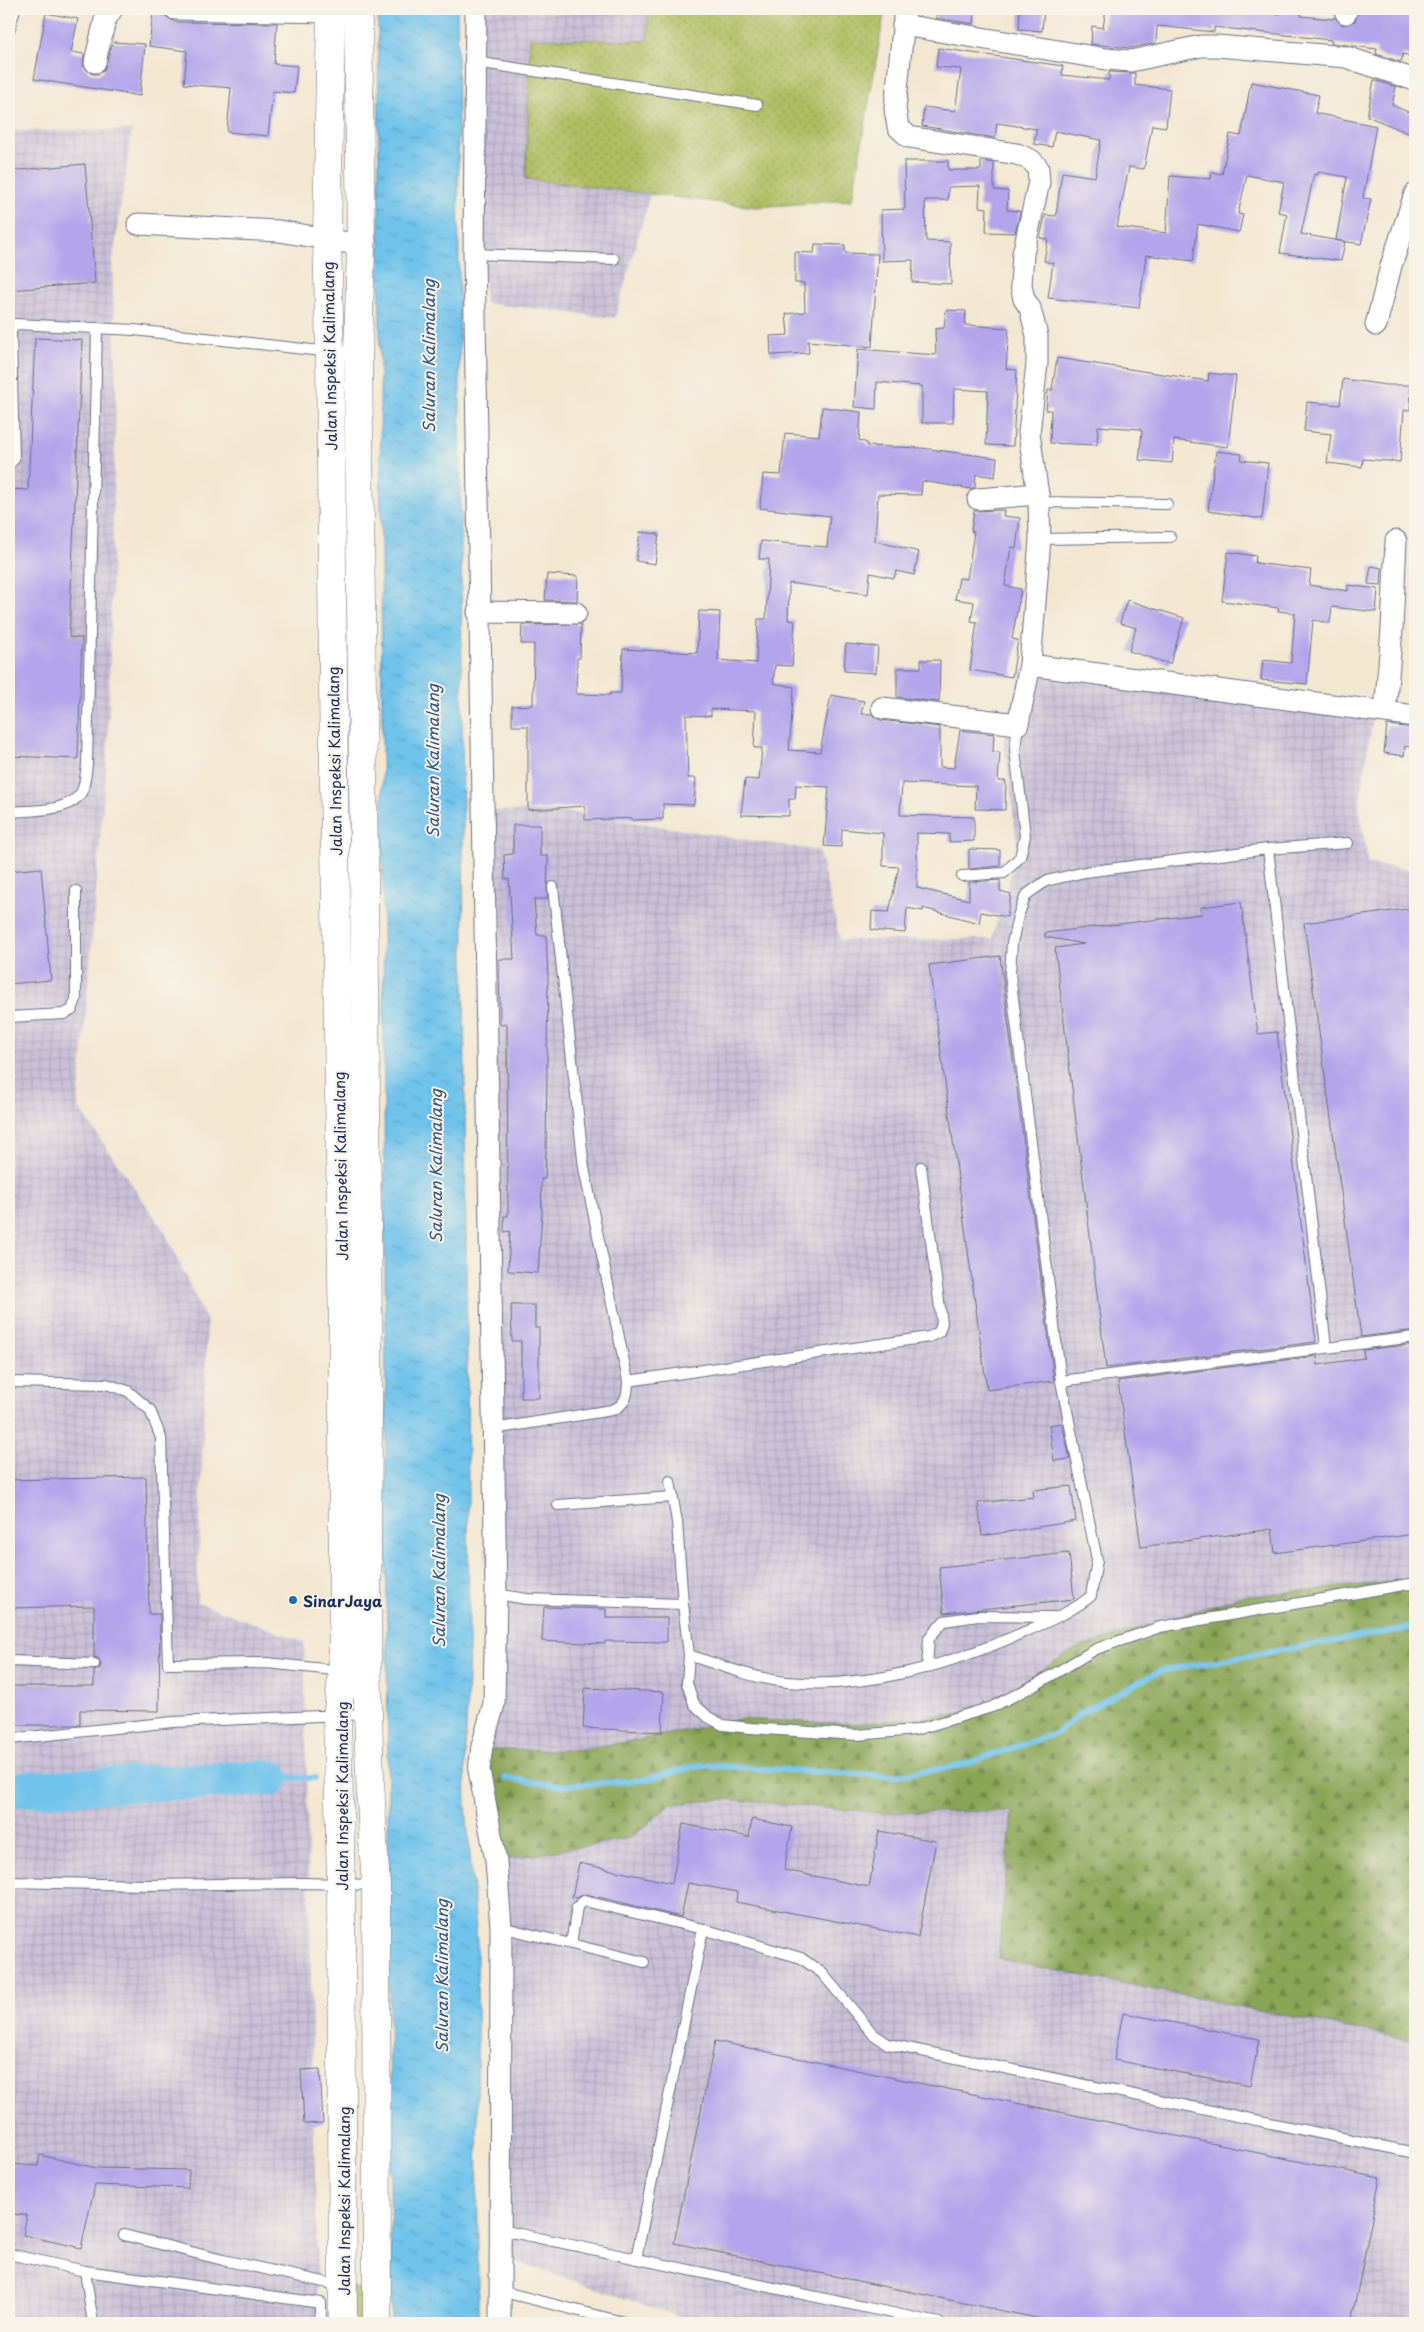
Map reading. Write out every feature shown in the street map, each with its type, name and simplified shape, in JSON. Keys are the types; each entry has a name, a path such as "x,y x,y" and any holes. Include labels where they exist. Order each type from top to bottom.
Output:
{"main road":[{"name":"Jalan Inspeksi Kalimalang","path":"358,9 361,246 358,352 363,786 356,1334 356,1670 369,1725 371,1817 376,1885 377,2323"},
{"name":"Jalan Inspeksi Kalimalang","path":"338,10 327,240 330,352 334,782 356,1334"},
{"path":"334,782 363,786"},
{"name":"Jalan Inspeksi Kalimalang","path":"343,2323 341,1884 337,1716 356,1670"}],"street":[{"path":"95,62 105,20 112,9"},
{"path":"175,9 338,10"},
{"path":"476,9 474,62 474,254 478,612 496,1594 494,1704 482,1746 479,1770 496,1861 501,1926 500,2323"},
{"path":"882,708 1018,724 1030,665 1040,539 1038,498 1029,433 1037,364 1036,336 1030,308 1024,299 1021,286 1023,254 1039,182 1038,168 1031,160 1017,154 909,137 898,127 894,109 904,17 1106,59 1131,61 1201,46 1294,54 1326,54 1365,62 1415,80"},
{"path":"1376,325 1391,266 1415,194"},
{"path":"138,224 279,231 361,246"},
{"path":"978,499 1038,498"},
{"path":"1385,711 1392,629 1396,541"},
{"path":"478,612 576,613"},
{"path":"1030,665 1415,716"}],"lane":[{"path":"9,31 15,9"},
{"path":"474,62 757,105"},
{"path":"474,254 614,259"},
{"path":"9,466 14,459 12,328 20,323 293,346 330,352 358,352"},
{"path":"9,812 60,806 73,802 82,791 87,764 97,328"},
{"path":"1038,498 1168,504"},
{"path":"1040,539 1170,536"},
{"path":"962,876 1004,873 1020,857 1025,836 1015,750 1018,724"},
{"path":"689,1655 749,1676 788,1682 833,1683 926,1668 978,1652 1077,1608 1091,1596 1096,1560 1061,1381 1010,974 1012,943 1018,916 1026,895 1046,881 1085,872 1268,849 1348,843"},
{"path":"1268,849 1326,1347"},
{"path":"492,1428 619,1408 625,1401 628,1381 584,1168 553,887"},
{"path":"9,1017 64,1014 72,1010 76,999 76,891"},
{"path":"628,1381 929,1337 938,1332 942,1323 921,1167"},
{"path":"1061,1381 1415,1337"},
{"path":"9,1382 106,1384 128,1391 150,1410 161,1438 164,1664 267,1663 356,1670"},
{"path":"670,1481 674,1497 689,1655 687,1683 694,1704 708,1717 723,1725 783,1731 857,1735 915,1730 992,1707 1037,1684 1096,1649 1141,1633 1192,1621 1415,1583"},
{"path":"558,1506 674,1497"},
{"path":"496,1594 527,1599 683,1604"},
{"path":"926,1668 929,1638 944,1621 978,1616 1057,1617"},
{"path":"9,1661 94,1664"},
{"path":"9,1739 173,1722 337,1716 369,1725"},
{"path":"9,1882 146,1885 376,1885"},
{"path":"571,1944 577,1907 584,1901 703,1930 801,1958 822,1972 873,2034 888,2044 1415,2153"},
{"path":"501,1926 644,1962"},
{"path":"636,2259 703,1930"},
{"path":"501,2230 939,2323"},
{"path":"124,2235 232,2262 344,2286"},
{"path":"9,2254 86,2271 321,2303 320,2323"},
{"path":"86,2271 93,2323"},
{"path":"500,2291 627,2323"}],"shaded area":[{"path":"479,9 649,9 647,41 530,38 526,179 650,195 615,318 485,303"},
{"path":"132,130 112,265 116,381 108,745 78,1107 165,1232 207,1322 197,1602 304,1642 318,2323 9,2323 9,131"},
{"path":"1022,669 1375,703 1359,806 1368,864 1415,870 1415,1580 1239,1597 1075,1649 975,1712 856,1724 739,1719 644,1739 575,1750 485,1750 488,810 568,812 819,851 840,940 992,939 1018,850 1004,741"},
{"path":"726,1799 880,1813 1012,1810 998,1959 1415,2041 1415,2323 698,2323 494,2254 498,1861 631,1838 671,1804"}],"green space":[{"path":"649,9 885,9 852,200 756,207 526,179 530,38 647,41"},
{"path":"1415,1580 1415,2041 998,1959 1012,1811 881,1813 726,1799 671,1804 631,1838 498,1861 485,1750 575,1750 644,1739 739,1719 856,1724 975,1712 1075,1649 1239,1597"},
{"path":"344,2286 377,2292 377,2323 343,2323"}],"water":[{"name":"Saluran Kalimalang","path":"378,9 457,9 469,1646 465,1758 466,1807 477,1942 478,2323 391,2323"}],"building":[{"path":"937,9 975,9 974,24 936,18"},
{"path":"1020,9 1044,9 1042,31 1019,29"},
{"path":"1106,9 1235,9 1281,14 1281,9 1302,9 1301,16 1333,19 1334,17 1343,25 1355,21 1359,9 1415,9 1415,57 1403,54 1401,62 1376,54 1377,49 1331,43 1331,40 1214,27 1214,32 1157,26 1156,43 1130,48 1091,44 1092,26 1103,28"},
{"path":"46,13 78,19 71,52 84,54 83,66 92,74 99,74 104,70 113,42 145,44 140,96 34,79"},
{"path":"153,13 164,15 175,22 277,23 274,64 297,66 294,93 273,91 268,136 227,132 231,88 184,84 187,51 149,46"},
{"path":"938,48 1063,66 1062,75 1109,80 1109,72 1135,73 1135,85 1170,89 1166,127 1152,125 1144,169 1129,167 1117,227 1166,233 1170,176 1211,179 1212,172 1222,174 1230,134 1241,136 1251,82 1319,95 1315,113 1376,126 1363,198 1371,199 1361,244 1336,240 1347,177 1318,172 1318,175 1314,174 1301,234 1345,242 1341,261 1280,253 1287,214 1278,212 1284,182 1247,175 1238,214 1243,215 1239,232 1198,224 1193,261 1146,255 1139,308 1048,298 1053,263 1044,261 1048,239 1040,238 1045,215 1056,216 1062,172 1095,177 1101,140 1055,131 1052,147 1034,144 1037,129 997,123 995,138 922,126 924,107 955,111 961,69 936,67"},
{"path":"1374,80 1396,87 1392,105 1415,115 1415,136 1367,116"},
{"path":"904,161 948,161 948,170 981,170 981,161 994,163 994,190 1008,191 1007,210 1020,211 1015,233 986,232 987,208 979,207 980,186 948,187 948,200 925,200 926,241 950,242 951,284 912,282 913,260 882,261 881,210 905,209"},
{"path":"85,164 95,283 9,290 9,171"},
{"path":"815,244 845,245 845,253 878,254 872,347 808,341 809,353 771,355 770,336 788,335 786,314 805,312 804,283 795,283 795,252 814,253"},
{"path":"946,310 966,311 965,325 1009,328 1006,369 1017,370 1013,446 986,445 988,391 954,389 953,423 922,423 922,386 877,382 876,409 854,407 858,349 936,355 935,329 944,328"},
{"path":"35,338 82,340 69,637 82,638 78,759 9,756 9,489 28,490"},
{"path":"1057,358 1208,381 1209,373 1236,376 1228,447 1174,440 1172,463 1139,460 1142,432 1140,429 1098,426 1097,445 1050,443 1051,410 1046,410 1048,390 1052,390"},
{"path":"1343,379 1386,385 1411,385 1410,410 1404,410 1400,462 1363,459 1362,467 1327,463 1331,434 1304,431 1307,402 1340,405"},
{"path":"822,407 861,412 859,440 867,443 867,446 921,448 997,458 995,477 976,474 975,487 971,489 922,481 921,495 878,494 875,541 919,552 914,575 896,571 894,578 870,573 868,594 789,583 788,620 795,621 792,666 775,665 773,683 794,687 789,750 820,752 831,695 864,701 861,714 871,714 880,720 940,727 940,767 954,768 960,730 994,734 993,752 1000,752 998,781 1006,781 1005,810 975,809 976,786 902,783 900,815 974,817 974,841 949,842 949,834 917,833 917,888 969,900 969,882 1000,880 1000,891 1011,894 1007,917 981,912 979,923 923,908 923,911 907,908 905,933 871,930 872,911 889,912 899,867 883,866 883,833 842,829 841,847 824,846 829,787 796,785 795,799 789,799 789,816 741,815 745,779 759,780 762,748 754,748 756,711 711,709 711,716 686,715 688,778 696,778 694,805 663,804 663,819 585,820 585,806 528,810 528,726 512,726 512,706 533,705 534,644 521,644 522,625 581,624 580,658 577,658 576,694 610,695 610,693 621,693 623,649 697,653 699,611 720,612 718,660 756,663 758,619 766,619 769,559 759,559 761,541 827,547 830,516 760,508 763,474 781,475 785,433 819,436"},
{"path":"1216,451 1242,454 1241,460 1268,463 1262,519 1208,511"},
{"path":"1004,510 1003,516 1020,518 1016,548 1011,547 1005,586 1021,589 1012,639 1018,640 1012,677 970,670 977,622 971,621 974,602 955,599 959,578 967,579 974,532 971,531 974,511"},
{"path":"640,532 659,534 655,564 636,561"},
{"path":"1228,552 1256,556 1255,563 1311,570 1309,585 1348,591 1348,585 1378,589 1376,612 1332,607 1330,623 1313,620 1307,684 1261,680 1263,660 1291,663 1295,613 1278,611 1279,608 1222,601"},
{"path":"1371,566 1382,568 1381,585 1368,584"},
{"path":"547,574 578,576 577,601 545,600"},
{"path":"1127,600 1184,618 1170,664 1129,651 1136,628 1120,623"},
{"path":"846,644 878,647 876,673 844,671"},
{"path":"921,660 940,660 939,702 897,697 897,668 921,668"},
{"path":"1387,725 1415,728 1415,748 1405,746 1404,756 1384,753"},
{"path":"513,825 540,825 540,856 548,856 547,899 534,899 537,935 546,935 548,976 546,1151 545,1179 541,1179 542,1214 538,1273 508,1271 510,1231 504,1232 504,1216 508,1216 507,1024 500,1025 499,959 514,959 509,879 505,879 504,855 513,854"},
{"path":"969,849 1000,850 1000,866 969,869"},
{"path":"41,868 51,980 9,984 9,871"},
{"path":"1241,902 1258,1034 1277,1032 1316,1342 1106,1368 1055,948 1084,944 1045,937 1045,933 1202,914 1201,907"},
{"path":"1415,908 1415,1330 1361,1337 1304,923"},
{"path":"1000,956 1054,1381 987,1390 929,965"},
{"path":"511,1305 535,1305 535,1328 539,1328 539,1398 521,1398 521,1341 512,1341"},
{"path":"1415,1344 1415,1534 1275,1553 1272,1529 1141,1547 1118,1381 1317,1356 1318,1365 1364,1358 1363,1350"},
{"path":"1062,1423 1070,1459 1054,1461 1049,1425"},
{"path":"146,1477 149,1614 160,1614 159,1711 80,1710 80,1725 9,1725 9,1686 94,1686 94,1671 100,1668 101,1664 98,1658 94,1657 94,1606 9,1608 9,1480"},
{"path":"1071,1486 1076,1521 982,1536 978,1503 1034,1497 1033,1490"},
{"path":"1069,1553 1074,1599 944,1613 939,1567"},
{"path":"544,1607 606,1609 606,1618 667,1618 667,1642 605,1641 605,1644 542,1641"},
{"path":"585,1688 664,1692 662,1732 583,1728"},
{"path":"752,1819 792,1827 784,1870 869,1887 879,1831 936,1841 918,1937 736,1902 737,1892 688,1883 681,1917 586,1894 576,1898 572,1897 579,1863 672,1883 683,1824 749,1837"},
{"path":"1123,2013 1259,2039 1250,2086 1114,2060"},
{"path":"715,2041 1380,2178 1351,2323 1061,2323 674,2243"},
{"path":"320,2069 323,2123 304,2124 301,2070"},
{"path":"40,2155 96,2168 189,2170 188,2188 95,2185 81,2248 23,2235 27,2215 9,2214 9,2164 38,2166"}],"waterway":[{"path":"505,1778 560,1786 643,1780 700,1765 890,1776 959,1766 1057,1733 1083,1712 1160,1671 1415,1627"},
{"path":"271,1778 315,1778"},
{"path":"9,1790 271,1778"}],"place":[{"name":"SinarJaya","path":"293,1600"}]}
